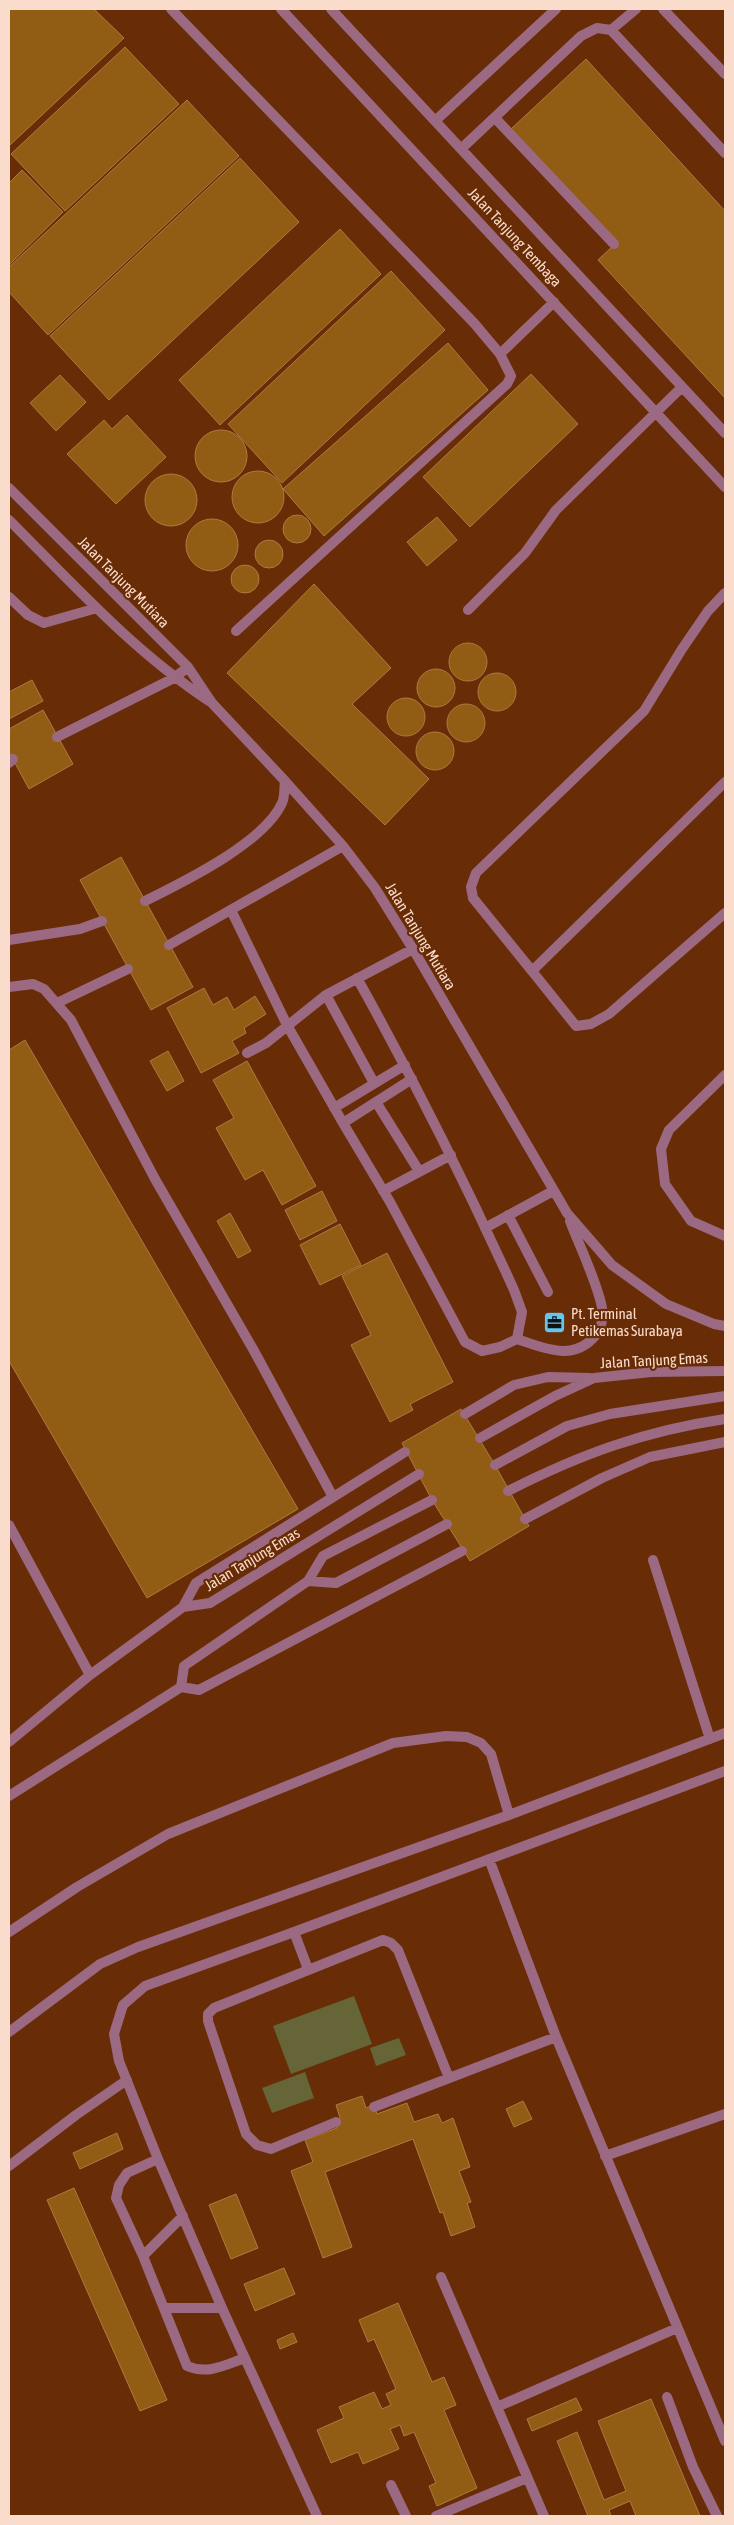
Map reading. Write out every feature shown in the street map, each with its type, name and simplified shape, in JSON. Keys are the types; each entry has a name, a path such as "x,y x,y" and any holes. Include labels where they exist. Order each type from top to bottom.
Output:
{"lane":[{"path":"171,9 467,316 500,354 511,376 507,384 236,631"},
{"name":"Jalan Tanjung Tembaga","path":"282,9 725,487"},
{"name":"Jalan Tanjung Tembaga","path":"331,9 725,433"},
{"path":"435,121 556,9"},
{"path":"610,30 636,9"},
{"path":"663,9 725,74"},
{"path":"461,149 581,36 597,28 610,30 725,153"},
{"path":"495,118 614,244"},
{"path":"500,354 554,302"},
{"path":"468,610 525,553 556,510 682,387"},
{"name":"Jalan Tanjung Mutiara","path":"9,488 188,667 212,703 285,780 343,846 375,888 413,949 567,1213 612,1264 666,1304 714,1324 725,1326"},
{"name":"Jalan Tanjung Mutiara","path":"9,520 97,608 174,678 212,703"},
{"path":"725,593 708,612 682,649 644,711 476,873 471,887 473,898 576,1026 591,1024 609,1014 725,914"},
{"path":"9,597 28,615 44,622 97,608"},
{"path":"57,736 174,678 188,667"},
{"path":"145,901 192,877 259,833 282,803 285,780"},
{"path":"532,971 725,782"},
{"path":"169,945 343,846"},
{"path":"231,910 287,1025 383,1191 465,1342 482,1351 500,1347 517,1338 522,1312 451,1154 357,978"},
{"path":"9,940 80,929 102,922"},
{"path":"247,1053 266,1043 326,995 413,949"},
{"path":"57,1003 128,969"},
{"path":"9,987 33,984 44,989 71,1020 155,1179 253,1349 333,1496"},
{"path":"326,995 374,1083"},
{"path":"334,1108 405,1065"},
{"path":"725,1075 669,1130 661,1149 665,1184 691,1221 725,1236"},
{"path":"343,1123 412,1078"},
{"path":"376,1102 419,1171"},
{"path":"383,1191 451,1154"},
{"path":"485,1228 553,1191"},
{"name":"Jalan Tanjung Mutiara","path":"517,1338 547,1350 570,1352 587,1346 600,1330 603,1308 567,1213"},
{"path":"508,1215 548,1292"},
{"name":"Jalan Tanjung Emas","path":"480,1438 555,1396 594,1378 651,1372 725,1371"},
{"path":"465,1414 514,1385 548,1377 594,1378"},
{"path":"496,1465 567,1426 610,1414 725,1396"},
{"path":"508,1491 562,1464 621,1441 684,1425 725,1419"},
{"path":"525,1519 602,1478 650,1458 725,1442"},
{"path":"183,1607 196,1583 405,1452"},
{"name":"Jalan Tanjung Emas","path":"9,1742 90,1675 183,1607 210,1603 419,1474"},
{"path":"181,1686 184,1666 308,1581 323,1556 432,1500"},
{"path":"308,1581 336,1583 447,1524"},
{"path":"9,1525 90,1675"},
{"path":"9,1796 181,1686 199,1690 462,1551"},
{"path":"653,1560 710,1739"},
{"path":"9,2032 100,1964 138,1947 509,1815 725,1733"},
{"path":"9,1932 77,1887 168,1834 393,1743 446,1736 467,1737 481,1743 491,1754 509,1815"},
{"path":"317,2516 222,2308 158,2159 119,2060 114,2034 123,2006 145,1986 725,1771"},
{"path":"488,1859 556,2037 725,2441"},
{"path":"294,1932 308,1969"},
{"path":"336,2122 271,2149 256,2146 246,2134 208,2021 208,2014 214,2008 383,1940 391,1943 398,1950 449,2078"},
{"path":"374,2107 556,2037"},
{"path":"9,2166 76,2115 127,2080"},
{"path":"605,2156 725,2114"},
{"path":"158,2159 127,2174 119,2185 116,2198 143,2256 187,2366 198,2371 210,2370 245,2358"},
{"path":"143,2256 183,2216"},
{"path":"441,2278 544,2516"},
{"path":"164,2308 222,2308"},
{"path":"497,2407 677,2328"},
{"path":"667,2397 693,2467 717,2516"},
{"path":"436,2516 527,2478"},
{"path":"391,2485 406,2516"}],"shaded area":[{"path":"354,1996 372,2044 291,2074 273,2026"},
{"path":"399,2038 406,2055 376,2066 370,2048"},
{"path":"305,2072 314,2098 272,2113 262,2088"}],"building":[{"path":"9,9 94,9 124,38 9,146"},
{"path":"125,47 179,104 65,211 11,154"},
{"path":"586,59 725,211 725,398 598,260 616,243 511,129"},
{"path":"187,100 239,156 48,335 9,292 9,267"},
{"path":"240,158 299,222 109,400 50,336"},
{"path":"22,170 63,212 9,265 9,183"},
{"path":"340,229 381,274 220,425 179,380"},
{"path":"391,271 445,330 282,483 228,424"},
{"path":"448,343 488,390 324,536 283,489"},
{"path":"531,374 578,424 470,527 423,477"},
{"path":"60,375 86,402 56,431 30,403"},
{"path":"127,415 166,457 116,504 67,454 104,420 112,429"},
{"path":"221,430 231,432 239,438 245,446 247,456 245,466 239,474 231,480 221,482 211,480 203,474 197,466 195,456 197,446 203,438 211,432"},
{"path":"258,471 268,473 276,479 282,487 284,497 282,507 276,515 268,521 258,523 248,521 240,515 234,507 232,497 234,487 240,479 248,473"},
{"path":"171,474 181,476 189,482 195,490 197,500 195,510 189,518 181,524 171,526 161,524 153,518 147,510 145,500 147,490 153,482 161,476"},
{"path":"297,515 307,519 311,529 307,539 297,543 287,539 283,529 287,519"},
{"path":"437,517 457,540 427,566 407,542"},
{"path":"212,519 222,521 230,527 236,535 238,545 236,555 230,563 222,569 212,571 202,569 194,563 188,555 186,545 188,535 194,527 202,521"},
{"path":"269,540 279,544 283,554 279,564 269,568 259,564 255,554 259,544"},
{"path":"245,565 255,569 259,579 255,589 245,593 235,589 231,579 235,569"},
{"path":"314,584 391,668 352,704 429,779 385,825 227,673"},
{"path":"468,643 482,648 487,662 482,676 468,681 454,676 449,662 454,648"},
{"path":"436,669 450,674 455,688 450,702 436,707 422,702 417,688 422,674"},
{"path":"497,673 511,678 516,692 511,706 497,711 483,706 478,692 483,678"},
{"path":"32,680 43,701 9,719 9,692"},
{"path":"406,698 420,703 425,717 420,731 406,736 392,731 387,717 392,703"},
{"path":"466,704 480,709 485,723 480,737 466,742 452,737 447,723 452,709"},
{"path":"43,710 73,764 29,789 9,752 9,729"},
{"path":"435,732 449,737 454,751 449,765 435,770 421,765 416,751 421,737"},
{"path":"121,857 193,987 151,1010 80,880"},
{"path":"204,988 213,1005 227,997 234,1010 255,996 266,1014 244,1028 246,1033 232,1041 239,1053 201,1073 167,1008"},
{"path":"25,1040 298,1509 147,1598 9,1361 9,1050"},
{"path":"168,1051 184,1081 167,1091 150,1061"},
{"path":"247,1061 316,1186 282,1205 263,1170 245,1180 216,1128 234,1118 213,1080"},
{"path":"322,1191 337,1221 300,1240 285,1210"},
{"path":"230,1213 251,1251 238,1258 217,1221"},
{"path":"340,1224 361,1265 320,1285 300,1245"},
{"path":"387,1253 453,1382 410,1404 413,1410 390,1422 351,1345 371,1335 342,1276"},
{"path":"461,1409 529,1526 470,1561 432,1500 402,1443"},
{"path":"362,2096 366,2108 374,2105 377,2114 407,2103 414,2122 438,2114 442,2123 453,2118 470,2167 459,2171 471,2202 467,2203 475,2227 451,2236 443,2212 440,2213 413,2139 325,2172 352,2247 323,2258 291,2171 313,2162 305,2140 337,2128 334,2120 340,2118 336,2105"},
{"path":"523,2101 532,2119 514,2127 506,2109"},
{"path":"117,2133 123,2149 80,2169 73,2153"},
{"path":"74,2188 167,2400 140,2411 47,2200"},
{"path":"236,2194 258,2248 231,2259 209,2205"},
{"path":"284,2268 295,2294 255,2311 244,2284"},
{"path":"398,2303 432,2382 444,2377 456,2405 444,2410 477,2488 437,2506 429,2486 436,2483 414,2432 404,2436 400,2425 390,2429 399,2449 363,2464 358,2452 331,2463 317,2430 344,2418 339,2407 374,2392 382,2409 391,2405 386,2394 396,2389 374,2339 368,2342 359,2320"},
{"path":"293,2333 297,2342 280,2349 277,2340"},
{"path":"576,2398 582,2410 532,2431 527,2419"},
{"path":"651,2399 700,2516 636,2516 630,2501 609,2510 611,2516 588,2516 557,2441 577,2432 604,2500 626,2491 598,2421"}],"place":[{"name":"Pt. Terminal Petikemas Surabaya","path":"555,1322"}]}
